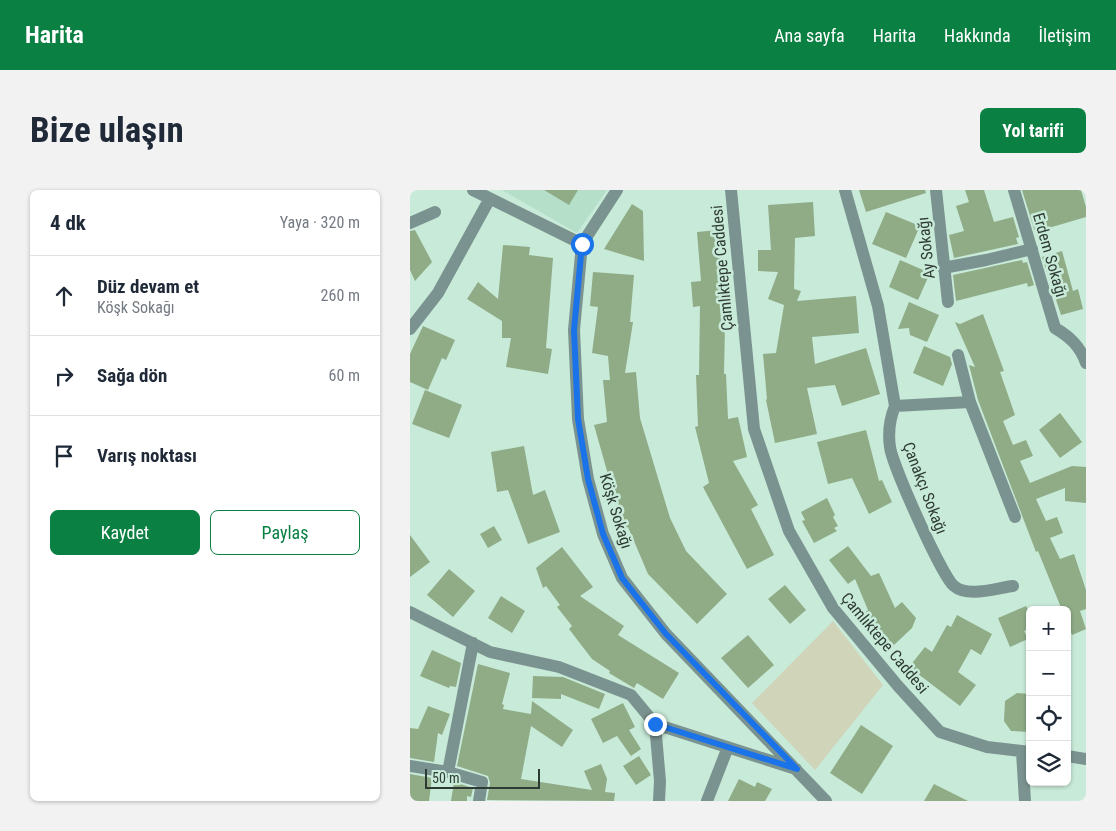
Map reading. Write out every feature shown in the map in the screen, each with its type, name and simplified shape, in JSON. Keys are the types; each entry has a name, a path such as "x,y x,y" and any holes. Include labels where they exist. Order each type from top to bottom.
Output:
{"street":[{"path":"473,190 489,200 582,244"},
{"name":"Köşk Sokağı","path":"617,190 582,244 574,330 578,419 588,479 603,534 622,578 666,634 826,801"},
{"name":"Çamlıktepe Caddesi","path":"731,190 754,429 789,531 833,608 898,686 940,732 987,747 1026,752"},
{"name":"Çanakçı Sokağı","path":"845,190 878,306 895,406 890,418 890,448 937,560 953,586 966,592 1014,586"},
{"name":"Ay Sokağı","path":"936,190 948,302"},
{"name":"Erdem Sokağı","path":"1014,190 1055,328 1068,336 1079,347 1086,363"},
{"path":"410,329 438,293 489,200"},
{"path":"410,223 435,212"},
{"path":"943,268 1032,249"},
{"path":"958,355 970,402 1015,516"},
{"path":"895,406 970,402"},
{"path":"410,612 490,652 558,667 631,695 655,724 797,769"},
{"path":"448,772 473,643"},
{"path":"655,724 660,781 659,801"},
{"path":"707,801 728,747"},
{"path":"1025,801 1026,752"},
{"path":"1071,757 1086,759"},
{"path":"410,766 448,772 482,782 479,801"}],"shaded area":[{"path":"502,190 607,190 577,233"},
{"path":"833,621 883,685 815,770 752,703"}],"building":[{"path":"544,190 578,190 569,205"},
{"path":"859,190 925,190 926,193 866,212"},
{"path":"965,190 984,190 994,222 1013,217 1019,237 1016,238 1018,244 954,258 949,235 964,231 956,206 969,202"},
{"path":"1022,190 1081,190 1086,207 1086,217 1035,232"},
{"path":"813,202 815,236 795,238 794,289 801,291 797,301 856,296 859,333 812,337 815,364 866,348 880,394 842,406 835,385 807,388 817,434 775,443 766,400 763,354 776,353 784,305 768,299 778,272 758,271 758,250 771,250 768,205"},
{"path":"632,204 643,211 644,261 604,249"},
{"path":"886,212 920,226 906,258 872,244"},
{"path":"415,230 432,262 415,281 410,270 410,231"},
{"path":"718,230 722,274 719,275 721,323 725,324 724,374 726,374 728,419 738,417 747,457 733,461 758,505 751,509 774,555 747,569 703,487 709,483 695,427 698,426 696,375 699,375 700,306 693,307 691,282 701,281 697,232"},
{"path":"503,245 530,247 529,255 553,258 546,348 552,349 548,374 506,367 511,338 502,338 502,321 467,299 478,282 498,299"},
{"path":"1062,251 1073,291 1078,289 1083,309 1061,315 1042,257"},
{"path":"900,260 930,273 918,300 889,287"},
{"path":"1022,260 1023,263 1027,262 1034,285 1028,287 1027,283 956,301 953,275"},
{"path":"593,272 634,275 630,322 633,322 625,373 636,372 640,418 670,518 686,551 727,594 697,624 648,574 628,527 626,528 607,471 594,425 607,422 603,380 610,380 608,356 592,353 598,307 590,306"},
{"path":"909,302 939,315 927,342 910,335 909,328 898,329"},
{"path":"983,314 1004,371 1000,372 1015,415 1003,421 1013,445 1026,440 1033,456 1020,461 1030,483 1072,466 1086,467 1086,503 1065,501 1065,488 1036,499 1046,521 1057,517 1063,533 1050,538 1060,559 1074,554 1086,590 1086,609 1080,611 1086,629 1072,635 1071,606 1060,606 1038,551 1036,552 978,400 969,365 975,367 955,322 960,324"},
{"path":"423,326 455,340 446,360 442,358 428,390 410,382 410,354"},
{"path":"924,346 950,357 952,364 943,386 913,373"},
{"path":"425,390 462,405 449,438 412,424"},
{"path":"1060,413 1082,442 1060,458 1039,430"},
{"path":"866,430 879,481 882,480 892,502 869,514 852,478 828,484 817,442"},
{"path":"524,446 533,495 545,490 560,532 528,544 508,490 497,492 491,452"},
{"path":"827,498 835,515 833,517 838,526 834,528 837,531 814,543 802,521 805,520 801,512"},
{"path":"494,526 502,540 488,548 480,534"},
{"path":"410,535 430,562 410,577"},
{"path":"848,546 871,576 879,573 895,608 902,602 916,618 912,628 894,645 863,614 868,610 855,579 848,584 829,560"},
{"path":"562,547 593,587 580,596 624,626 618,635 679,673 663,699 637,683 634,688 609,673 610,671 592,659 569,629 572,626 557,607 560,605 546,586 543,588 536,568"},
{"path":"449,569 475,591 453,617 427,595"},
{"path":"785,585 806,610 790,624 768,599"},
{"path":"501,596 525,611 512,633 488,618"},
{"path":"1026,606 1026,630 1024,631 1026,640 1010,647 998,618"},
{"path":"957,615 992,634 981,655 971,649 958,672 976,685 960,706 909,667 925,647 932,652 947,625 951,627"},
{"path":"748,635 774,665 748,688 721,658"},
{"path":"432,650 461,663 456,687 450,686 449,688 420,676"},
{"path":"478,664 510,673 502,704 504,705 503,709 531,714 532,701 573,730 562,747 531,726 521,779 592,790 584,771 601,764 607,779 605,792 615,793 614,801 487,800 490,783 488,776 457,766"},
{"path":"533,676 563,677 605,694 599,709 561,694 561,699 532,698"},
{"path":"1017,693 1026,694 1026,732 1011,731 1004,721 1005,701"},
{"path":"623,703 635,727 629,730 641,749 631,756 617,736 603,743 591,719"},
{"path":"428,706 450,714 442,735 438,733 434,762 410,758 410,728 418,729"},
{"path":"861,725 893,746 862,794 830,773"},
{"path":"639,756 651,775 636,785 623,766"},
{"path":"410,774 432,778 429,801 410,801"},
{"path":"739,779 755,787 757,782 772,789 765,801 728,801"},
{"path":"454,782 473,788 471,797 467,796 467,801 451,801"},
{"path":"934,784 968,801 924,801"}],"route":[{"path":"582,244 574,330 578,419 588,479 603,534 622,578 666,634 797,769 655,724"}]}
